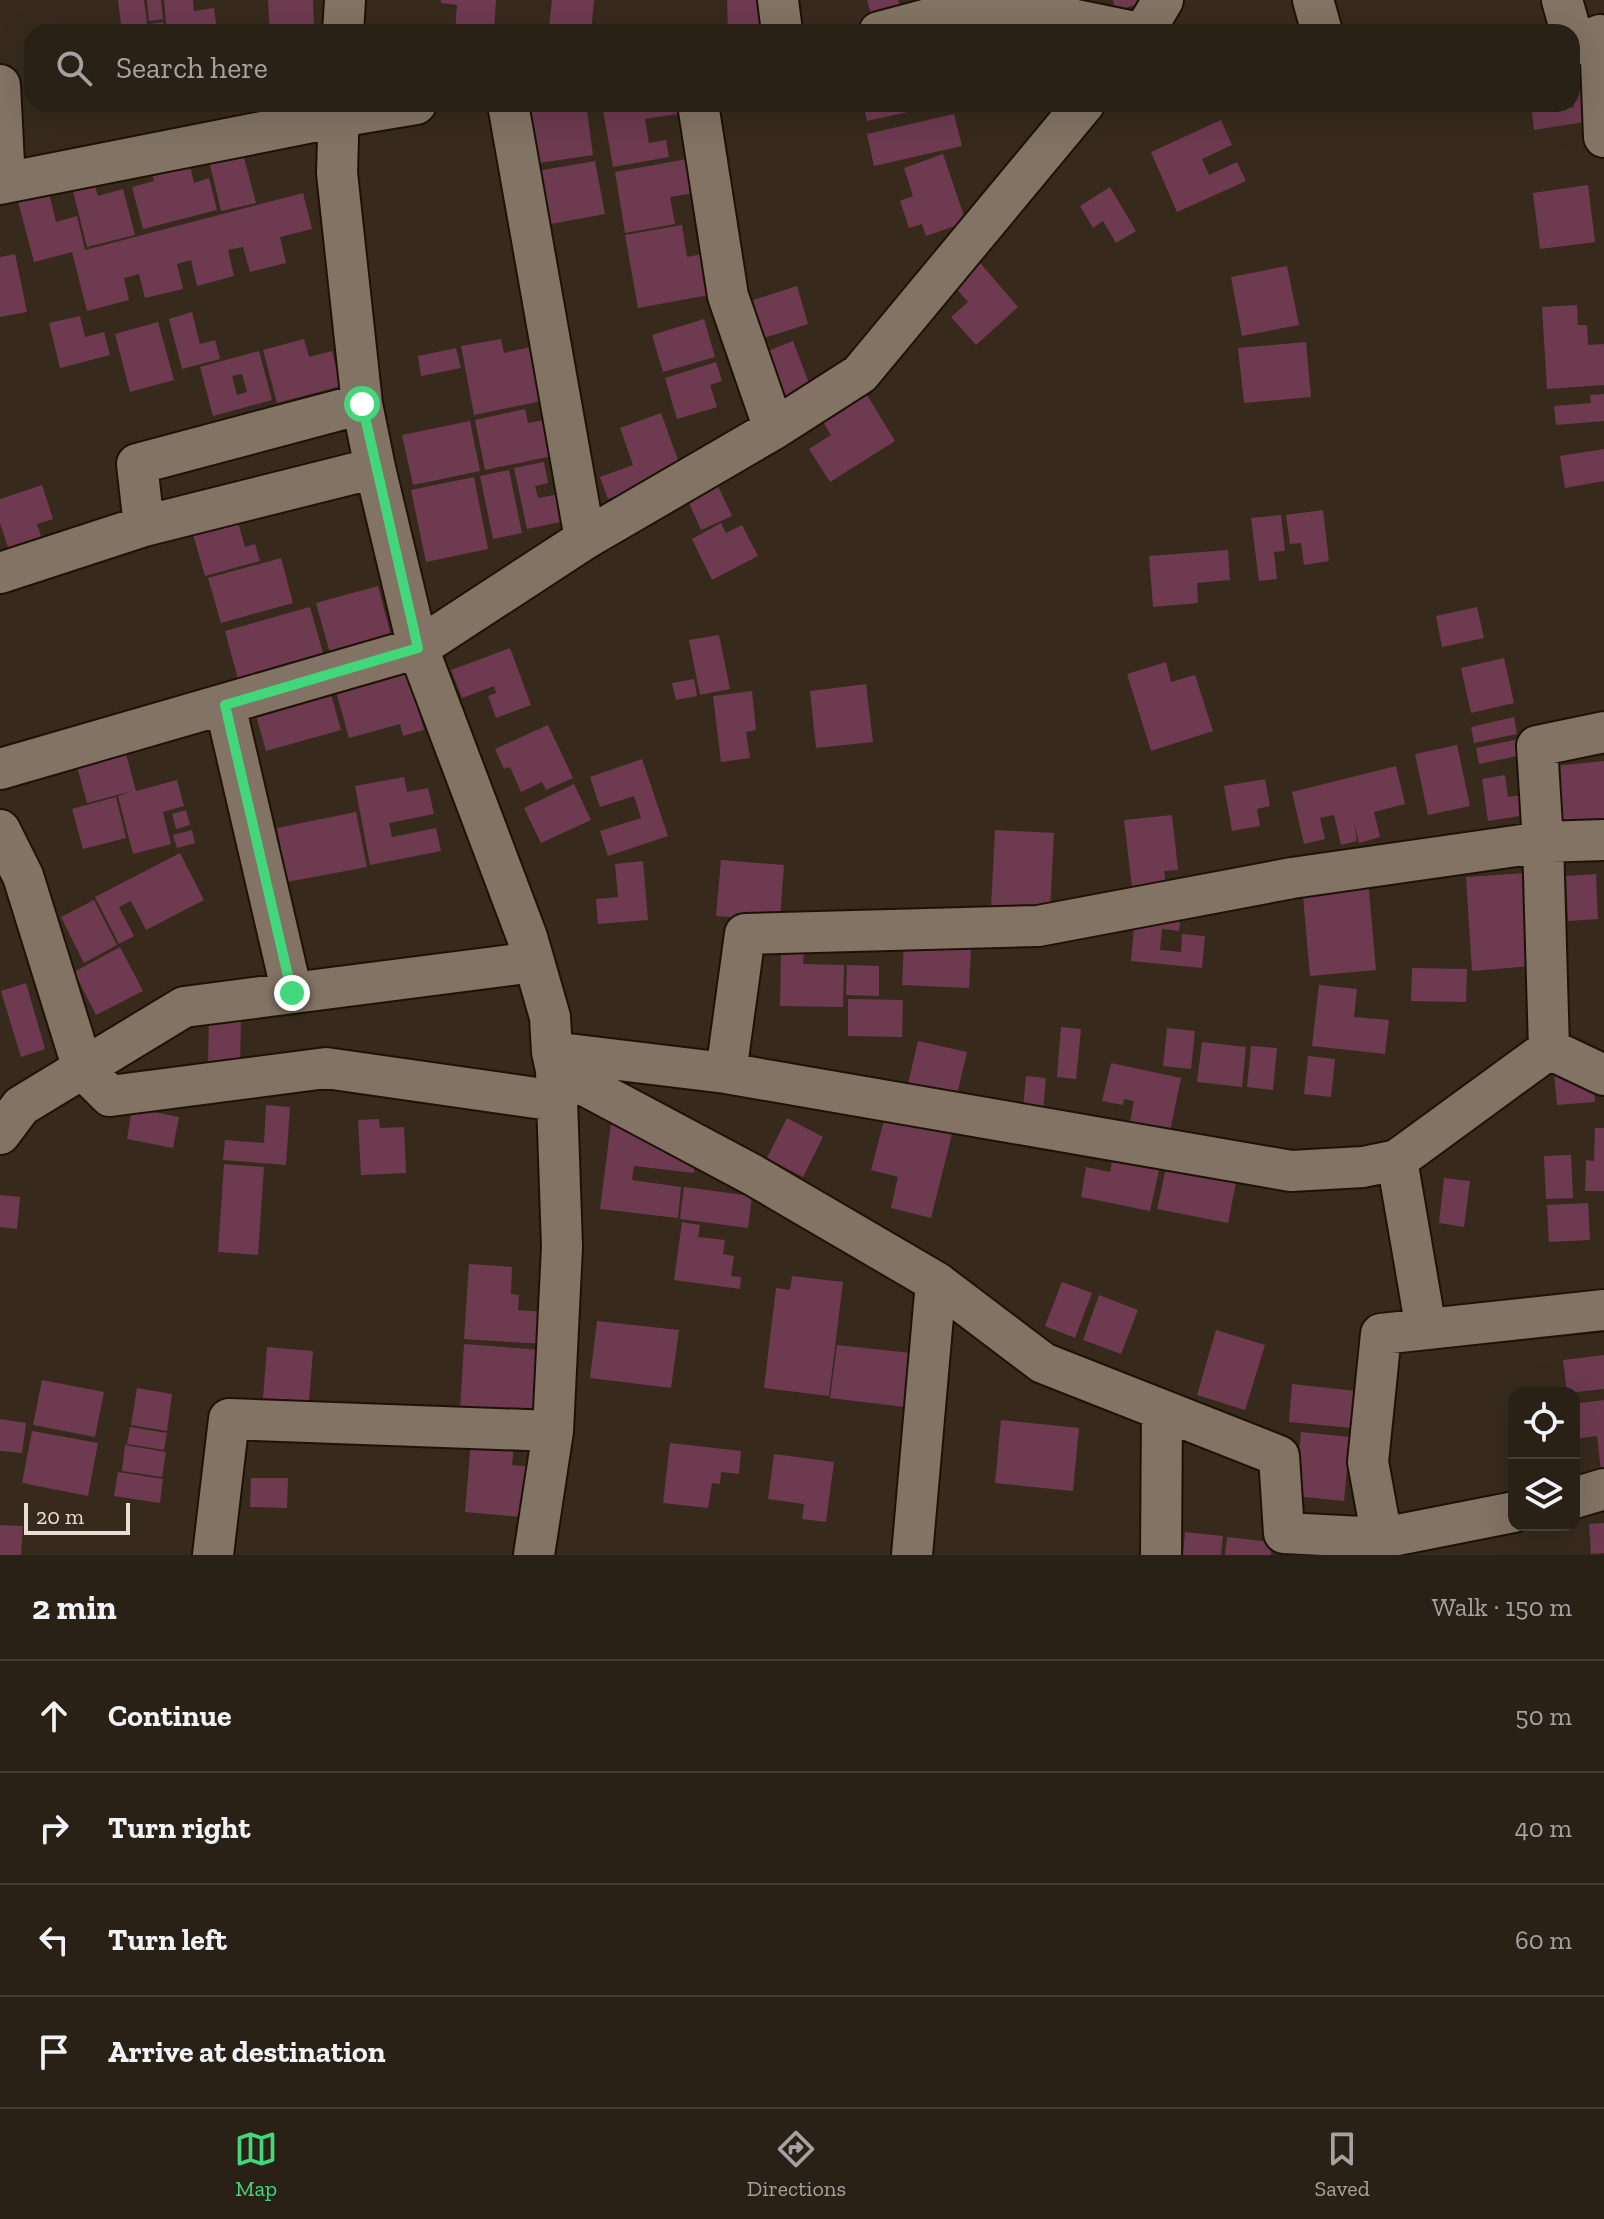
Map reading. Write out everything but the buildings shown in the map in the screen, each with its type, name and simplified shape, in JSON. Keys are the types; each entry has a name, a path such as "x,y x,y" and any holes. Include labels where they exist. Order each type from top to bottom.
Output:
{"street":[{"path":"344,24 345,0"},
{"path":"778,0 781,24"},
{"path":"1149,24 1163,0"},
{"path":"1313,0 1320,24"},
{"path":"1562,0 1574,24"},
{"path":"909,24 966,9 1016,4 1101,24"},
{"path":"1582,39 1604,137"},
{"path":"0,85 2,183 329,112"},
{"path":"338,112 337,173 362,404 375,468 418,648 534,962 550,1017 562,1247 553,1431 534,1555"},
{"path":"509,112 585,539"},
{"path":"699,112 728,296 774,429"},
{"path":"0,769 418,648 585,539 774,429 860,374 1077,112"},
{"path":"144,526 137,464 362,404"},
{"path":"0,573 144,526 375,468"},
{"path":"225,705 292,993"},
{"path":"1549,1049 1537,746 1604,732"},
{"path":"0,830 23,876 83,1069 110,1096 326,1068 555,1074 726,1073 1291,1171 1363,1167 1397,1160 1549,1049"},
{"path":"726,1073 745,934 1038,926 1292,878 1543,842 1604,840"},
{"path":"0,1134 21,1106 184,1007 534,962"},
{"path":"1549,1049 1604,1075"},
{"path":"555,1074 753,1175 936,1282 1043,1363 1279,1456 1284,1533 1382,1538 1508,1513"},
{"path":"1397,1160 1426,1329"},
{"path":"912,1555 936,1282"},
{"path":"1382,1538 1368,1462 1381,1334 1604,1310"},
{"path":"1161,1555 1162,1410"},
{"path":"213,1555 229,1419 553,1431"},
{"path":"1580,1496 1604,1489"}],"route":[{"path":"292,993 225,705 418,648 362,404"}]}
